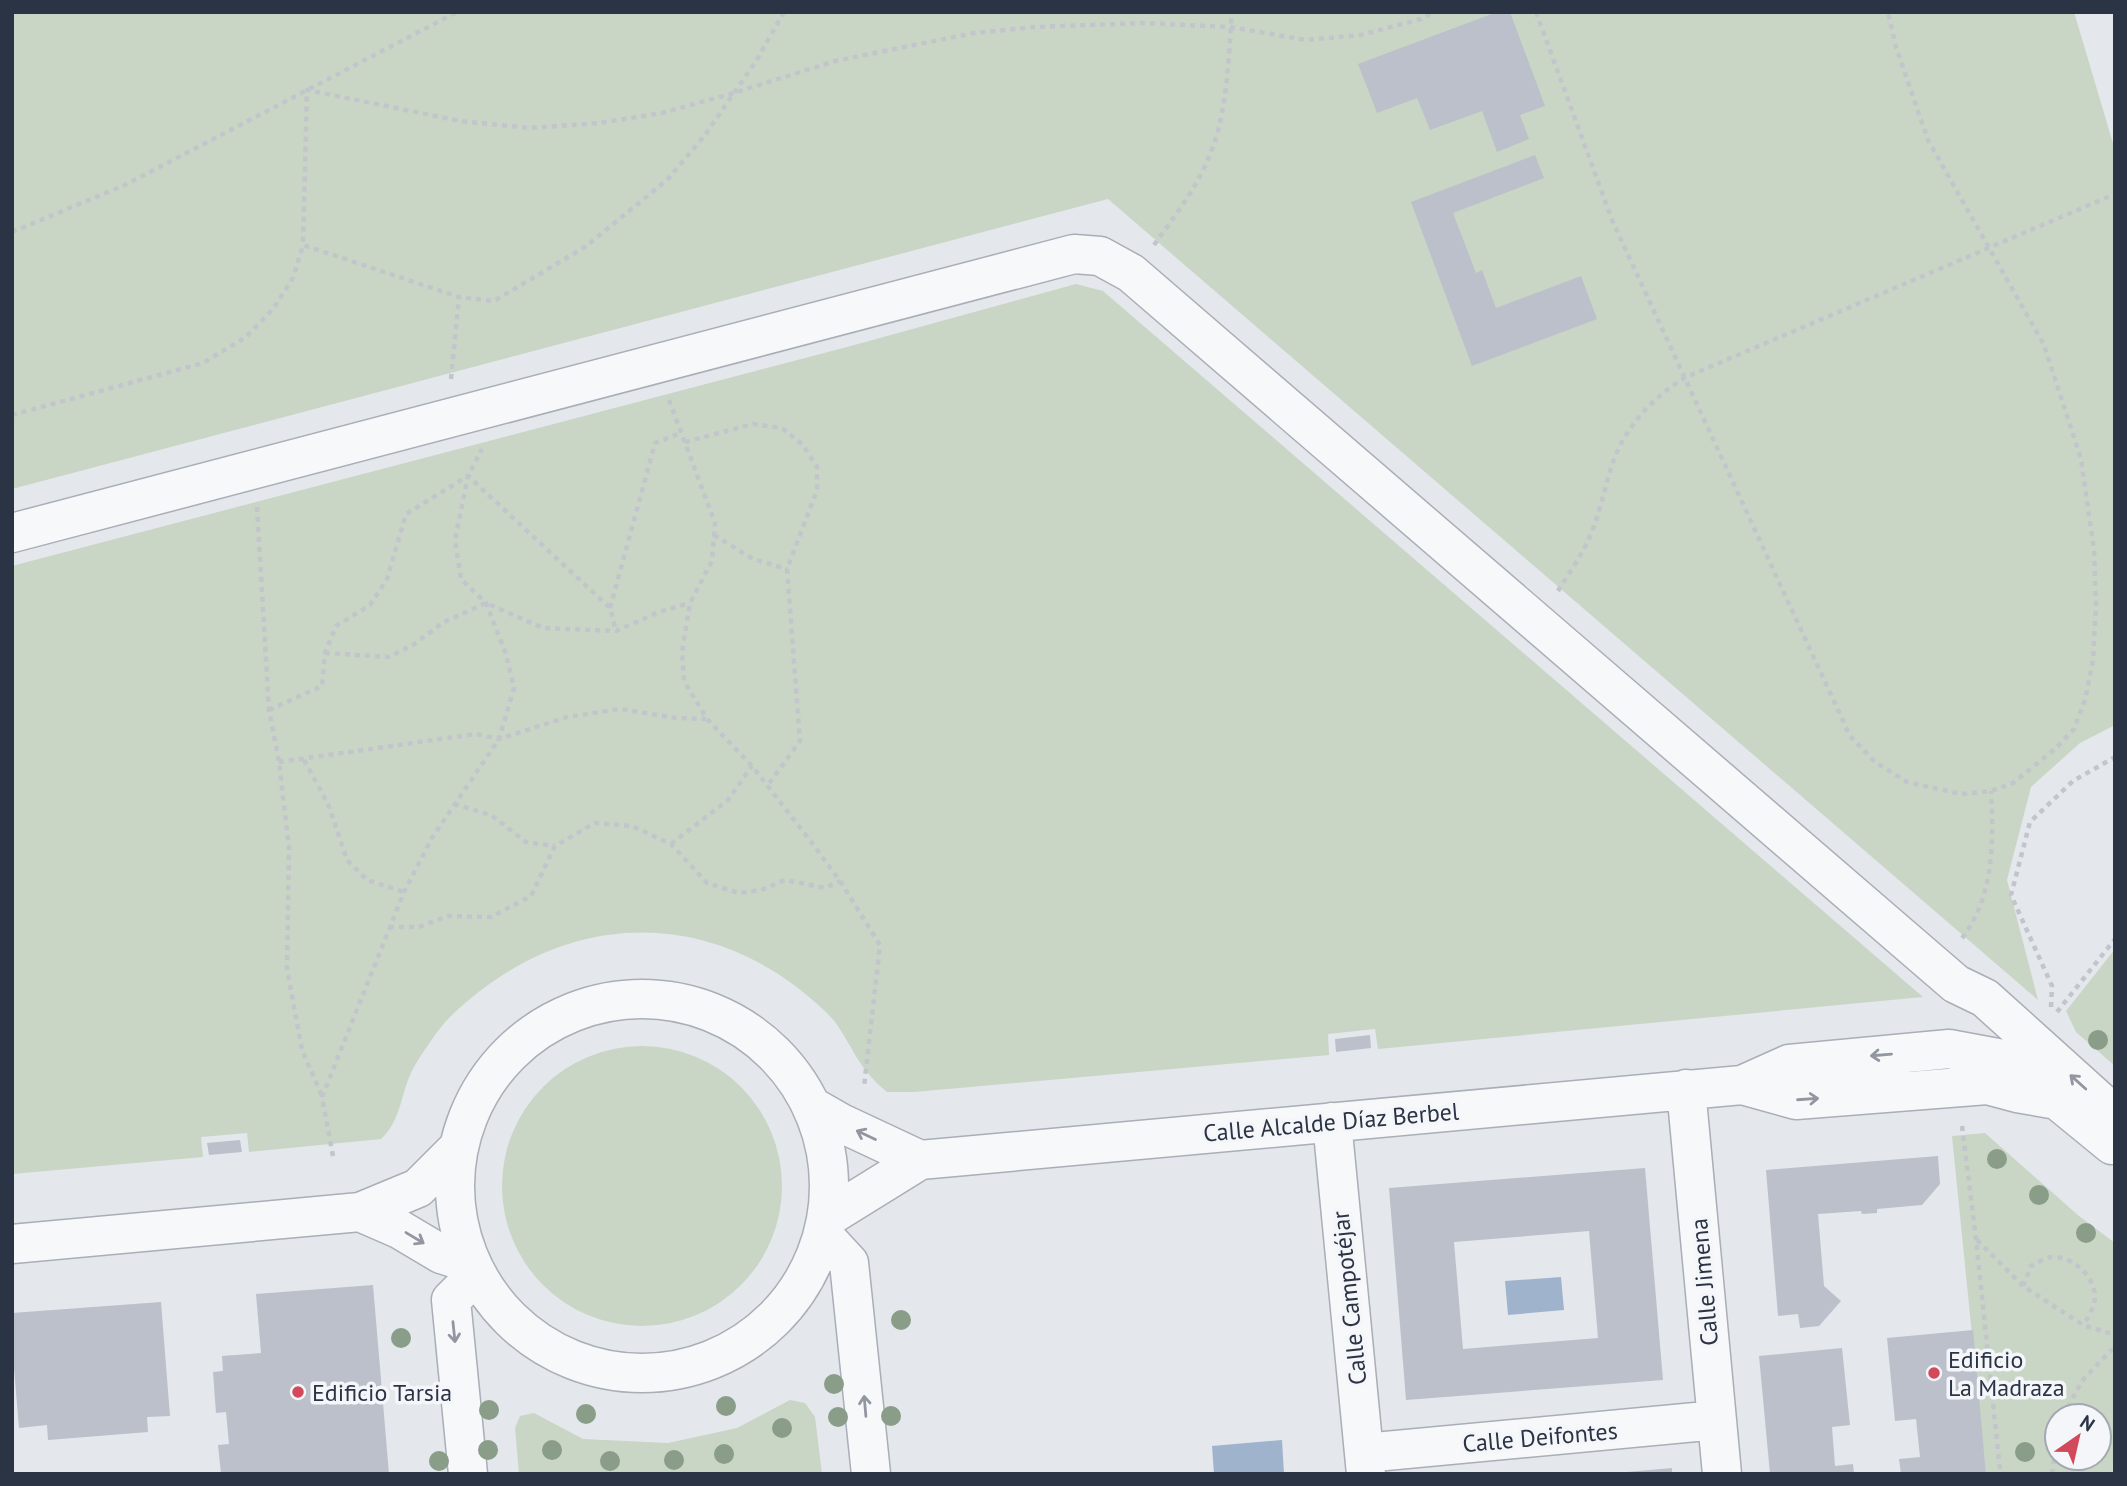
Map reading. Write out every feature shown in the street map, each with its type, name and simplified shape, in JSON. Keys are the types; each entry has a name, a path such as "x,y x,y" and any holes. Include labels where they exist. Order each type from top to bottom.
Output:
{"street":[{"path":"12,533 1074,254 1100,256 1131,273 1963,995 1973,1026 1965,1038 1949,1049"},
{"path":"1963,995 1985,998 2106,1107 2115,1129"},
{"path":"631,998 689,1003 744,1028 783,1062 813,1107 825,1141 831,1187 826,1227 804,1284 767,1327 717,1359 662,1373 601,1369 547,1348 507,1316 473,1269 458,1223 455,1200 457,1148 479,1092 518,1044 570,1012 631,998"},
{"name":"Calle Alcalde Díaz Berbel","path":"826,1227 920,1160 1742,1085 1789,1064 2030,1040 2041,1076 2057,1100"},
{"name":"Calle Alcalde Díaz Berbel","path":"1742,1085 1796,1100 1987,1085 2057,1100"},
{"name":"Calle Jimena","path":"1686,1090 1722,1474"},
{"path":"2057,1100 2115,1147"},
{"path":"813,1107 920,1160"},
{"name":"Calle Campotéjar","path":"1332,1122 1365,1463"},
{"path":"12,1244 360,1212 418,1188 457,1148"},
{"path":"360,1212 399,1229 473,1269"},
{"path":"826,1227 849,1263 871,1474"},
{"path":"468,1474 451,1300 473,1269"},
{"name":"Calle Deifontes","path":"1365,1463 1717,1420"}],"path":[{"path":"12,232 125,185 457,12"},
{"path":"303,245 459,297 494,301 585,247 667,180 705,135 756,61 784,12"},
{"path":"1151,249 1192,191 1209,157 1227,85 1231,12"},
{"path":"307,90 460,121 530,128 599,123 662,113 835,61 974,33 1036,27 1143,23 1230,27 1306,40 1361,35 1421,19 1433,12"},
{"path":"1536,12 1612,220 1850,736 1875,762 1907,782 1961,794 1990,791 2013,783 2055,749 2074,729 2085,700 2093,660 2096,605 2094,550 2081,459 2044,345 1928,140 1896,47 1888,12"},
{"path":"12,415 203,363 246,337 273,309 293,278 303,245 307,90"},
{"path":"1555,595 1586,545 1611,467 1630,429 1662,393 1684,378 2115,194"},
{"path":"451,381 459,297"},
{"path":"665,389 715,523 712,561 690,603 682,652 684,681 707,719 768,785 840,881 880,945 864,1087"},
{"path":"685,442 753,424 782,428 803,445 817,467 817,490 786,569 800,741 768,785"},
{"path":"615,631 610,608 655,443 681,433"},
{"path":"483,446 468,475 455,540 461,579 486,603 542,628 615,631 659,612 690,603"},
{"path":"468,475 610,608"},
{"path":"269,710 321,686 325,653 336,626 370,605 387,579 406,514 468,475"},
{"path":"256,496 269,710 279,762 289,848 287,969 302,1049 322,1097 333,1156"},
{"path":"714,535 753,559 786,569"},
{"path":"325,653 388,657 414,645 444,622 486,603"},
{"path":"322,1097 404,892 432,838 499,739 514,688 506,654 486,603"},
{"path":"279,762 476,734 499,739 567,717 620,709 676,718 707,719"},
{"path":"2030,1040 2052,986 2011,895 2029,822 2073,781 2115,757"},
{"path":"303,760 328,804 347,860 367,880 404,892"},
{"path":"671,844 728,800 752,766"},
{"path":"1960,942 1969,929 1991,865 1993,831 1990,791"},
{"path":"454,804 491,815 526,842 555,846"},
{"path":"389,927 419,927 447,916 491,917 531,896 555,846 595,823 632,826 671,844 707,883 739,893 761,890 785,880 825,888 840,881"},
{"path":"2030,1040 2115,939"},
{"path":"1962,1125 2000,1471 2004,1474"},
{"path":"1976,1240 2023,1286 2083,1325 2115,1335"},
{"path":"2023,1286 2031,1266 2049,1257 2069,1260 2086,1273 2095,1294 2092,1311 2083,1325"},
{"path":"2071,1402 2082,1381 2109,1351 2115,1349"}],"green space":[{"path":"12,12 2074,12 2115,150 2115,725 2080,743 2031,787 2007,880 2038,1000 1108,199 12,489"},
{"path":"1076,284 1103,291 1923,997 1378,1049 1375,1029 1328,1034 1329,1055 914,1092 887,1092 862,1066 826,1012 782,976 735,951 687,937 638,933 589,939 541,954 495,980 451,1016 435,1035 414,1067 393,1124 381,1139 249,1152 247,1133 201,1137 203,1157 12,1174 12,566 847,347"},
{"path":"2115,949 2115,1066 2076,1032 2066,1011"},
{"path":"656,1046 696,1056 708,1062 731,1078 750,1097 772,1132 780,1159 780,1213 772,1240 759,1264 741,1285 720,1303 696,1316 656,1326 628,1326 588,1316 564,1303 543,1285 525,1264 512,1240 504,1213 502,1172 512,1132 525,1108 543,1087 564,1069 588,1056 615,1048"},
{"path":"1985,1133 2079,1216 2115,1243 2115,1470 2113,1471 2113,1402 2043,1402 2043,1472 2112,1472 1986,1474 1952,1136"},
{"path":"790,1400 805,1403 815,1417 822,1474 519,1474 515,1428 520,1416 534,1413 583,1439 668,1443 737,1428"}],"water":[{"path":"1561,1277 1564,1310 1508,1315 1505,1281"},
{"path":"1282,1440 1284,1474 1214,1474 1212,1446"}],"building":[{"path":"1497,12 1510,12 1545,106 1520,115 1529,139 1497,152 1482,111 1430,130 1417,98 1377,113 1358,64"},
{"path":"1535,155 1544,178 1453,213 1476,273 1482,270 1496,308 1581,276 1597,319 1472,366 1411,202"},
{"path":"1370,1035 1371,1048 1336,1052 1335,1039"},
{"path":"240,1140 242,1152 209,1155 207,1143"},
{"path":"1938,1156 1940,1184 1922,1205 1877,1209 1877,1213 1862,1214 1861,1211 1818,1214 1824,1286 1841,1301 1819,1326 1800,1328 1798,1314 1778,1316 1766,1170"},
{"path":"1645,1168 1663,1380 1406,1400 1389,1188","holes":["1589,1231 1598,1338 1463,1349 1454,1242"]},
{"name":"Edificio Tarsia","path":"373,1285 389,1474 221,1474 218,1445 229,1444 226,1412 216,1413 213,1372 223,1371 222,1356 261,1353 256,1294"},
{"path":"161,1302 170,1416 147,1417 148,1432 48,1440 47,1425 19,1428 12,1313"},
{"name":"Edificio La Madraza","path":"1973,1330 1986,1474 1901,1474 1899,1459 1920,1457 1916,1419 1895,1421 1887,1338"},
{"path":"1842,1348 1850,1425 1832,1427 1835,1466 1853,1464 1854,1474 1770,1474 1759,1356"},
{"path":"1672,1468 1672,1474 1627,1474 1627,1472"}],"place":[{"name":"Edificio La Madraza","path":"1934,1373"},
{"name":"Edificio Tarsia","path":"298,1392"}]}
